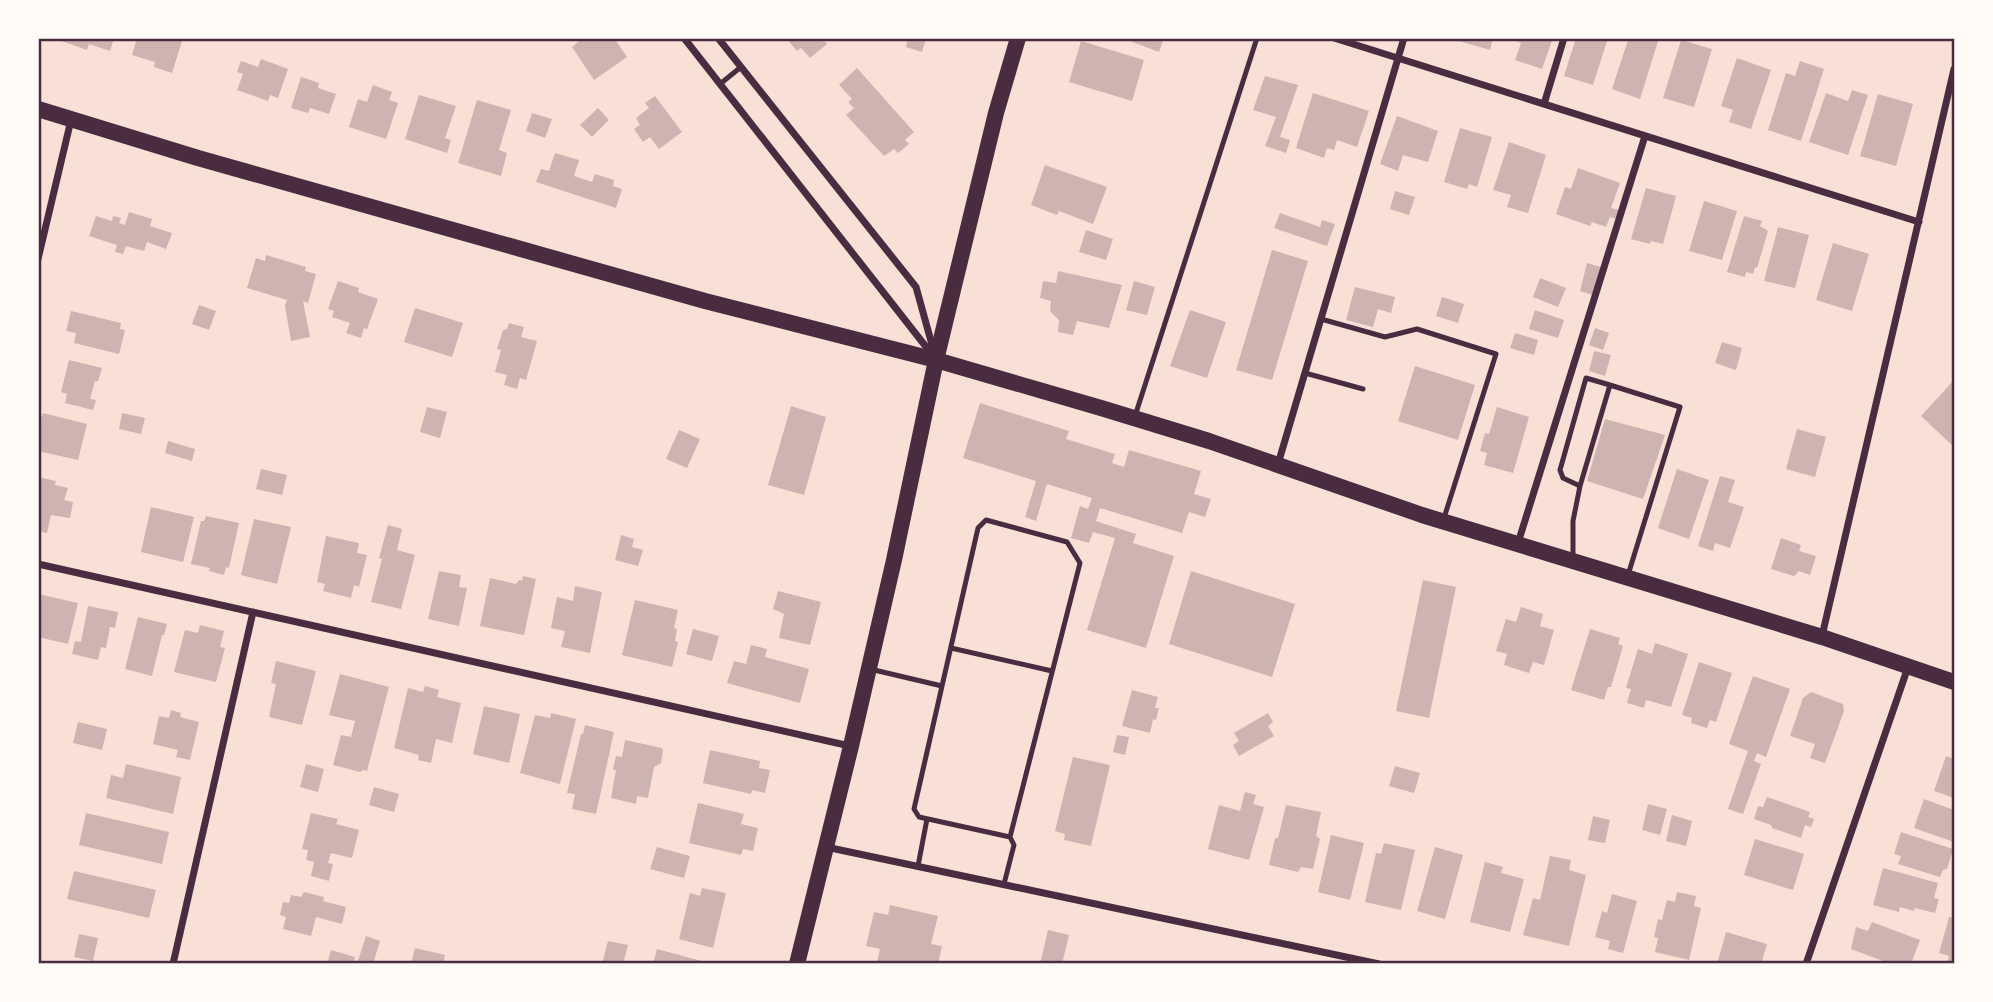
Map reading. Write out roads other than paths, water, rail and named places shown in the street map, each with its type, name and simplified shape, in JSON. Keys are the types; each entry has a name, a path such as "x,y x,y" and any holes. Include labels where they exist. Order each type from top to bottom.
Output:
{"main road":[{"path":"797,964 869,669 936,360 996,113 1018,38"},
{"path":"38,108 198,159 692,298 936,360 1135,419 1443,521 1822,637 1955,682"}],"street":[{"path":"684,38 936,360"},
{"path":"718,38 916,287 936,360"},
{"path":"1334,38 1919,222"},
{"path":"1278,465 1404,38"},
{"path":"1544,104 1564,38"},
{"path":"1822,637 1955,69"},
{"path":"38,259 71,119"},
{"path":"1518,544 1645,136"},
{"path":"38,564 851,746"},
{"path":"173,964 253,612"},
{"path":"1806,964 1908,667"},
{"path":"826,847 1379,964"}],"lane":[{"path":"1135,419 1256,38"},
{"path":"720,84 741,67"},
{"path":"1321,319 1385,337 1418,329 1496,354 1443,521"},
{"path":"1305,373 1363,389"},
{"path":"1580,486 1563,478 1560,470 1586,378 1680,407 1628,578"},
{"path":"1573,561 1573,521 1580,486 1610,385"},
{"path":"1004,884 1014,845 1010,837 1080,563 1067,542 986,520 978,528 914,808 919,817 1010,837"},
{"path":"951,648 1052,671"},
{"path":"869,669 942,685"},
{"path":"918,866 927,819"}]}
